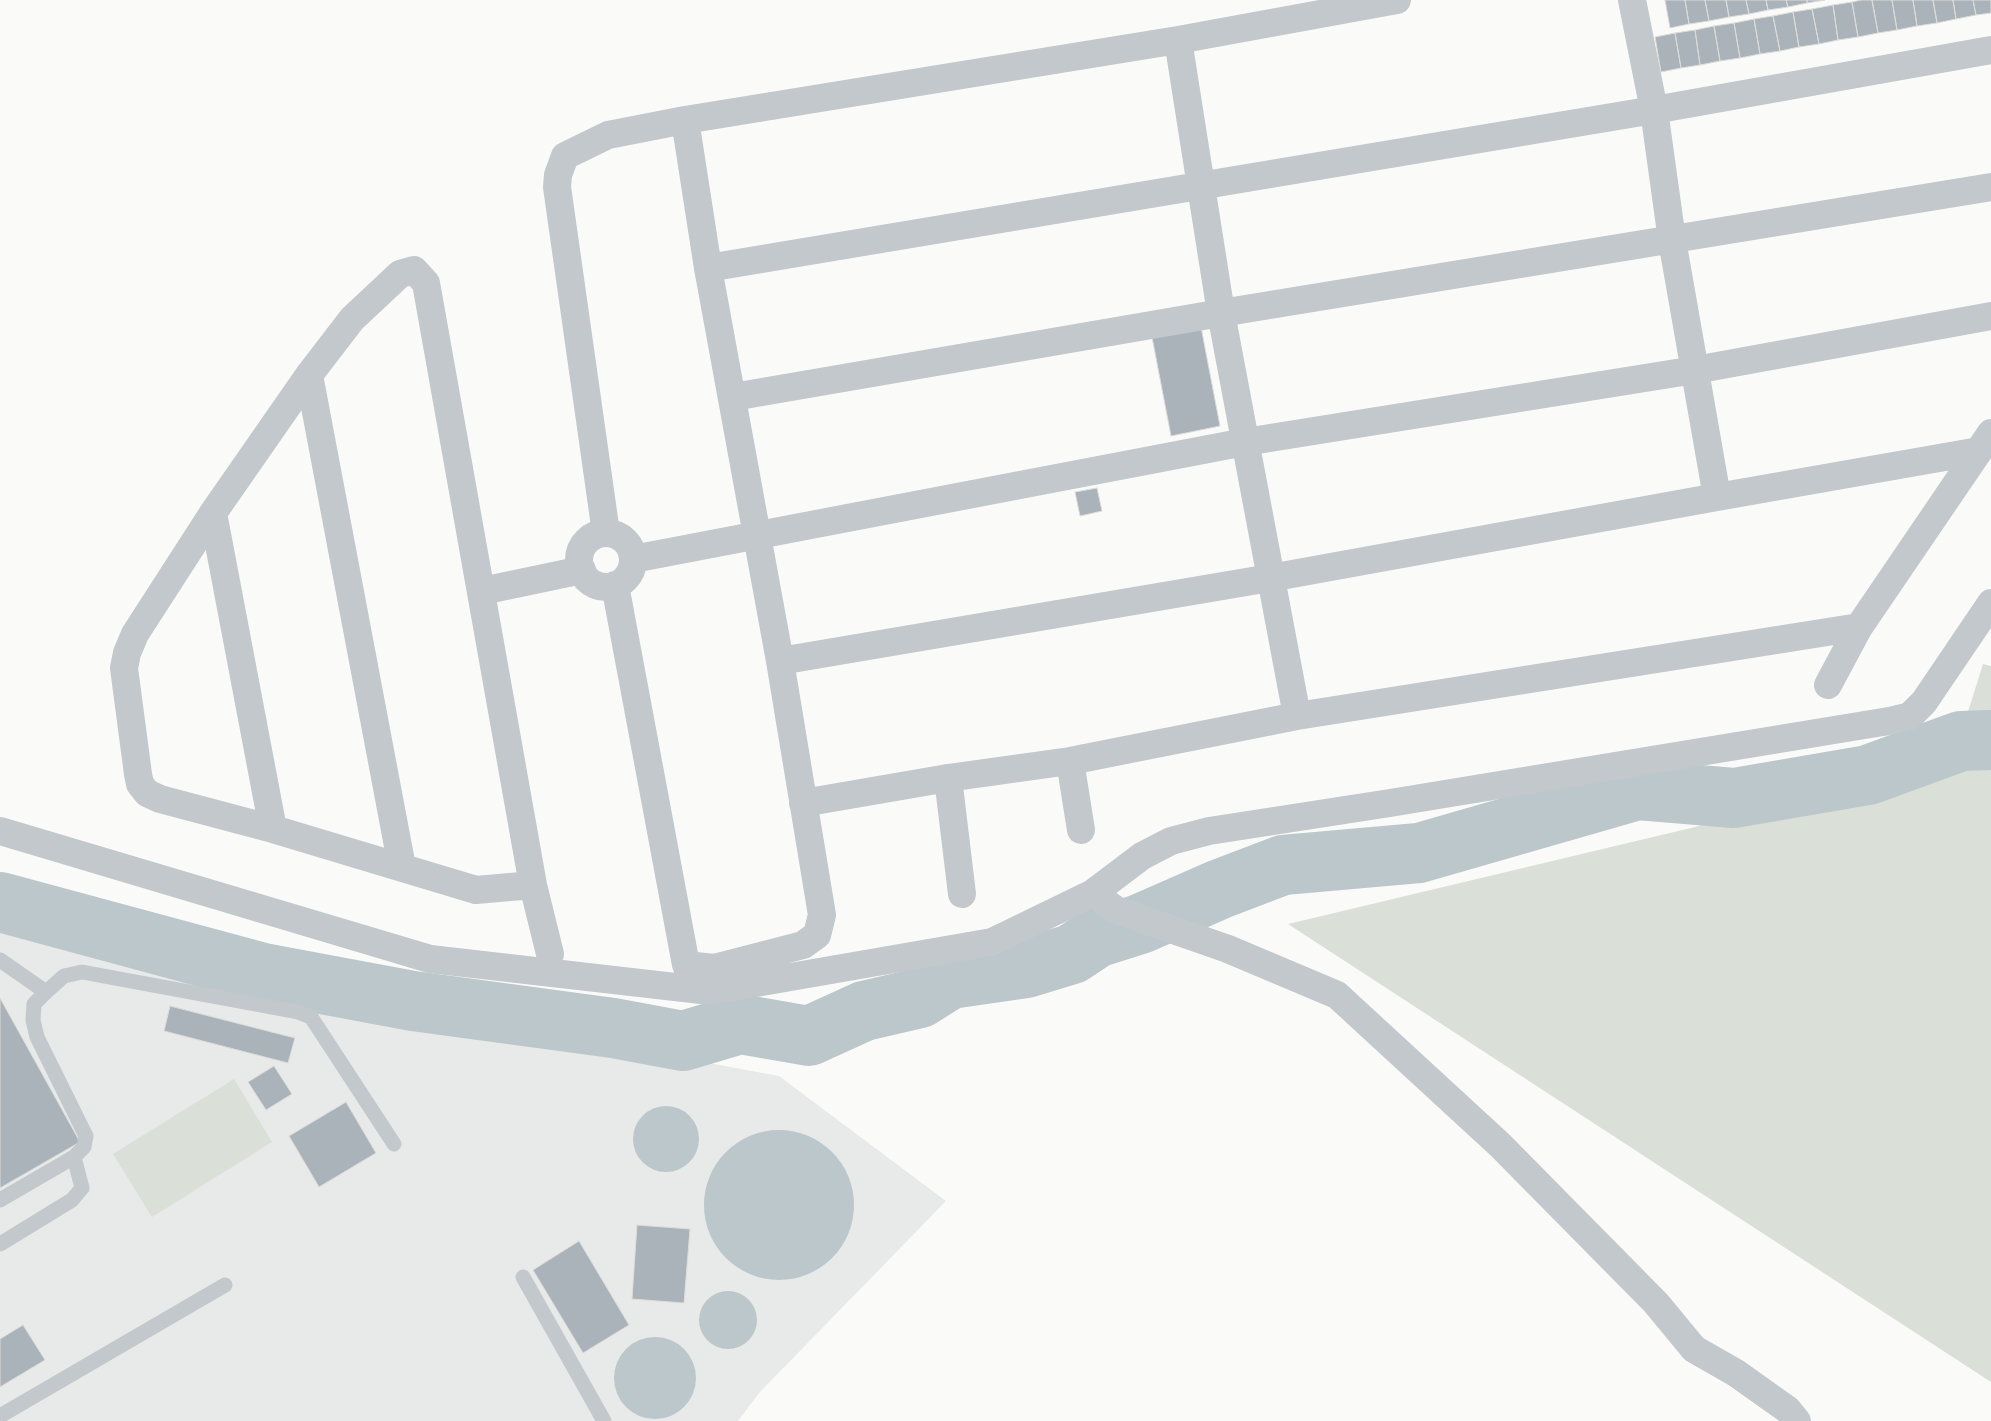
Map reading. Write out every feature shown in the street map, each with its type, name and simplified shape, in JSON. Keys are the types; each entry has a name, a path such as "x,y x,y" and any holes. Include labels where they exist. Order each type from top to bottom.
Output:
{"street":[{"path":"606,533 557,187 558,175 565,156 608,134 1178,40 1397,0"},
{"path":"1632,0 1654,110 1672,240 1717,497"},
{"path":"1178,40 1222,313 1297,716"},
{"path":"708,268 1654,110 1991,50"},
{"path":"615,585 686,965 714,968 803,945 816,935 822,915 780,661 708,268 685,120"},
{"path":"732,397 1222,313 1991,187"},
{"path":"533,885 476,890 273,829 160,799 147,793 140,784 138,774 124,668 127,653 135,634 213,513 309,375 352,319 400,274 414,270 426,283 533,885 550,954"},
{"path":"633,559 1245,442 1695,370 1991,316"},
{"path":"309,375 402,867"},
{"path":"780,661 1270,578 1717,497 1985,442"},
{"path":"1828,685 1859,628 1985,442"},
{"path":"213,513 273,829"},
{"path":"606,533 623,538 630,548 633,559 625,579 615,585 605,587 596,585 587,579 582,570 580,557 584,545 594,536 606,533"},
{"path":"482,591 582,570"},
{"path":"0,831 430,959 710,991 992,942 1093,893 1142,856 1164,844 1209,832 1880,723 1910,716 1924,702 1991,603"},
{"path":"803,803 948,778 1070,761 1297,716 1859,628"},
{"path":"1070,761 1082,830"},
{"path":"948,778 962,894"},
{"path":"1093,893 1116,910 1228,949 1337,995 1500,1145 1656,1303 1694,1349 1736,1373 1788,1410 1797,1421"}],"lane":[{"path":"0,960 46,992"},
{"path":"0,1200 74,1157 84,1147 86,1136 37,1037 33,1020 34,1004 46,992 64,976 82,972 298,1012 311,1017 394,1144"},
{"path":"0,1244 72,1200 82,1188 74,1157"},
{"path":"524,1278 604,1421"},
{"path":"0,1416 225,1285"}],"shaded area":[{"path":"1983,664 1991,666 1991,1382 1288,924 1951,766"},
{"path":"0,915 318,991 779,1076 946,1201 759,1393 738,1421 0,1421"},
{"path":"234,1079 272,1142 152,1217 113,1154"},
{"path":"659,1106 673,1106 685,1111 694,1120 699,1132 697,1152 690,1163 673,1172 659,1172 647,1167 638,1158 633,1146 633,1132 638,1120 647,1111"},
{"path":"779,1130 794,1131 808,1135 821,1142 832,1152 842,1163 849,1176 853,1190 853,1220 849,1234 842,1247 832,1258 821,1268 808,1275 794,1279 779,1280 764,1279 750,1275 737,1268 726,1258 716,1247 709,1234 705,1220 704,1205 705,1190 709,1176 716,1163 726,1152 737,1142 750,1135 764,1131"},
{"path":"728,1291 739,1293 752,1304 757,1320 755,1331 744,1344 728,1349 717,1347 704,1336 699,1320 701,1309 712,1296"},
{"path":"655,1337 671,1340 684,1349 693,1362 696,1378 693,1394 684,1407 671,1416 655,1419 639,1416 626,1407 617,1394 614,1378 617,1362 626,1349 639,1340"}],"building":[{"path":"1665,0 1685,0 1689,24 1670,28"},
{"path":"1685,0 1705,0 1709,21 1689,24"},
{"path":"1705,0 1726,0 1729,17 1709,21"},
{"path":"1726,0 1746,0 1749,14 1729,17"},
{"path":"1746,0 1766,0 1768,10 1749,14"},
{"path":"1766,0 1786,0 1788,7 1768,10"},
{"path":"1786,0 1807,0 1807,3 1788,7"},
{"path":"1807,0 1825,0 1807,3"},
{"path":"1872,0 1878,33 1858,37 1852,2"},
{"path":"1872,0 1892,0 1897,30 1878,33"},
{"path":"1892,0 1913,0 1917,26 1897,30"},
{"path":"1913,0 1933,0 1937,23 1917,26"},
{"path":"1933,0 1953,0 1956,19 1937,23"},
{"path":"1953,0 1973,0 1976,15 1956,19"},
{"path":"1973,0 1991,0 1991,13 1976,15"},
{"path":"1852,2 1858,37 1838,40 1833,5"},
{"path":"1833,5 1838,40 1819,44 1812,9"},
{"path":"1812,9 1819,44 1799,47 1793,12"},
{"path":"1793,12 1799,47 1780,51 1773,16"},
{"path":"1773,16 1780,51 1760,54 1754,19"},
{"path":"1754,19 1760,54 1740,58 1734,23"},
{"path":"1734,23 1740,58 1720,61 1714,26"},
{"path":"1714,26 1720,61 1700,65 1695,30"},
{"path":"1695,30 1700,65 1681,68 1675,33"},
{"path":"1675,33 1681,68 1661,72 1655,37"},
{"path":"1201,327 1220,426 1171,436 1152,337"},
{"path":"1097,488 1102,511 1080,516 1075,492"},
{"path":"0,998 80,1142 0,1188"},
{"path":"170,1006 295,1038 288,1063 164,1031"},
{"path":"274,1066 292,1094 266,1110 248,1082"},
{"path":"346,1102 376,1153 319,1187 289,1136"},
{"path":"637,1225 690,1229 684,1303 632,1299"},
{"path":"579,1241 629,1325 583,1353 533,1270"},
{"path":"23,1325 45,1360 0,1387 0,1339"}],"waterway":[{"path":"0,902 263,973 413,1001 613,1028 683,1041 740,1024 809,1036 864,1011 920,998 950,979 1026,968 1072,954 1096,938 1140,924 1220,889 1283,865 1419,853 1638,790 1734,798 1868,775 1961,741 1991,740"}]}
